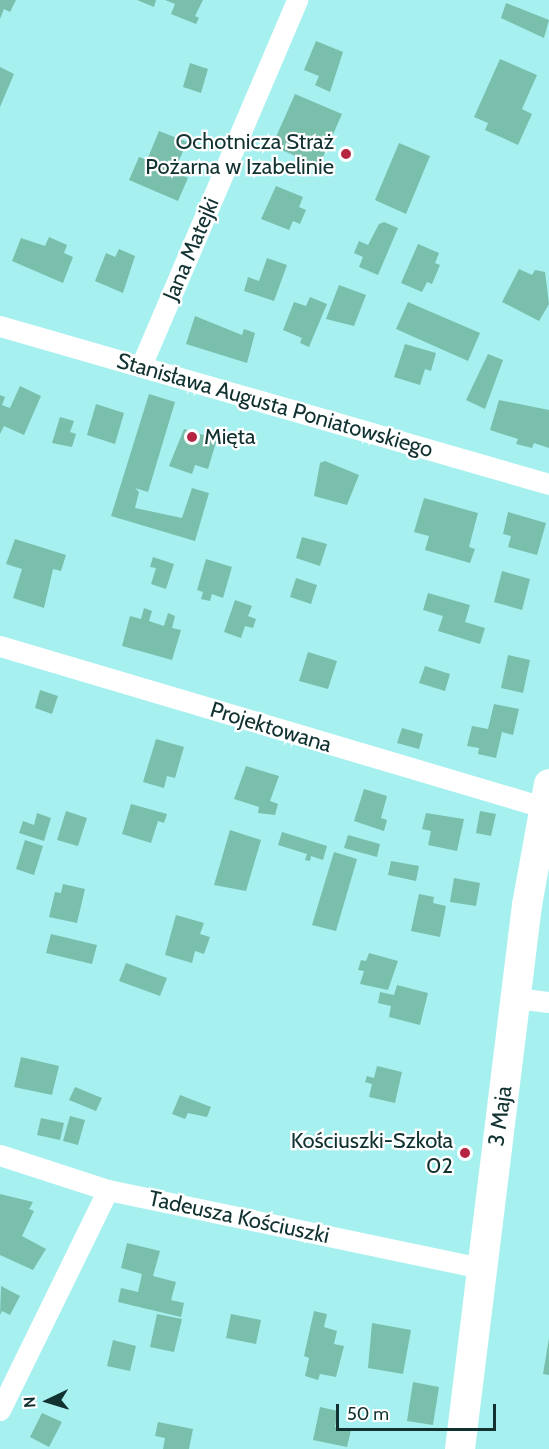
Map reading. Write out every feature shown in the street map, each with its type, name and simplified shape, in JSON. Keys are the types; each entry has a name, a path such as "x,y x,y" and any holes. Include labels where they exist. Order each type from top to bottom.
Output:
{"street":[{"name":"Jana Matejki","path":"141,366 297,0"},
{"name":"Stanisława Augusta Poniatowskiego","path":"0,326 549,484"},
{"name":"Projektowana","path":"0,646 546,796"},
{"name":"3 Maja","path":"460,1449 516,998 546,796"},
{"path":"516,998 549,1002"},
{"name":"Tadeusza Kościuszki","path":"0,1155 108,1190 481,1268"},
{"path":"0,1410 108,1190"}],"building":[{"path":"0,0 16,0 10,12 4,9 0,19"},
{"path":"137,0 156,0 154,7"},
{"path":"165,0 203,0 195,16 199,18 196,24 171,14 175,4"},
{"path":"506,3 549,20 544,38 501,18"},
{"path":"316,41 343,52 330,92 315,85 319,76 304,70"},
{"path":"500,59 537,75 522,109 532,114 518,145 485,130 488,123 474,117"},
{"path":"190,63 208,69 201,93 183,87"},
{"path":"0,67 14,74 0,107"},
{"path":"295,94 342,114 319,166 272,146"},
{"path":"159,131 187,142 174,172 188,178 178,201 129,180 139,157 147,160"},
{"path":"399,143 430,156 406,214 375,200"},
{"path":"276,186 303,197 299,207 306,210 300,224 293,221 289,230 261,219"},
{"path":"384,222 398,228 378,275 359,267 363,257 354,253 359,241 368,245 379,224"},
{"path":"49,237 67,245 64,253 73,257 63,283 12,261 21,238 45,246"},
{"path":"418,244 439,253 435,263 440,265 432,284 427,282 422,292 401,283"},
{"path":"119,249 135,256 123,293 95,281 106,253 115,257"},
{"path":"267,258 287,265 274,301 244,291 248,277 259,281"},
{"path":"519,269 532,275 535,270 545,272 549,304 539,321 502,302"},
{"path":"339,285 366,295 354,326 326,319"},
{"path":"310,297 327,304 309,347 300,343 302,338 283,330 294,302 306,306"},
{"path":"408,302 480,333 468,361 396,329"},
{"path":"195,316 242,335 244,329 255,333 247,363 186,344"},
{"path":"405,344 436,353 431,371 425,369 420,385 394,377"},
{"path":"488,354 503,360 485,409 466,400"},
{"path":"20,386 41,396 24,435 4,426 0,434 0,395 5,397 2,405 10,408"},
{"path":"149,394 175,402 148,492 135,488 139,492 135,508 182,518 192,488 209,493 195,541 111,516"},
{"path":"499,400 549,410 549,448 534,443 532,448 516,444 518,439 490,430"},
{"path":"96,404 124,413 115,444 87,435"},
{"path":"60,417 74,421 70,432 76,434 72,447 52,443"},
{"path":"184,429 217,439 208,469 195,465 192,474 169,466"},
{"path":"325,461 359,475 347,505 314,496 320,463"},
{"path":"424,498 478,513 469,547 475,549 470,563 425,550 429,536 414,532"},
{"path":"508,512 546,523 537,555 508,547 511,536 503,534"},
{"path":"302,537 327,544 320,566 296,558"},
{"path":"15,539 66,555 61,571 53,569 44,608 13,598 22,569 6,564"},
{"path":"153,557 174,564 166,589 151,584 156,568 150,567"},
{"path":"206,559 232,567 223,598 212,594 210,601 201,599 203,592 197,590"},
{"path":"502,571 530,579 522,610 494,602"},
{"path":"296,578 317,585 311,604 290,597"},
{"path":"428,593 470,605 465,622 485,628 480,644 438,631 443,616 423,610"},
{"path":"235,600 252,606 248,616 256,619 253,628 245,626 241,638 224,632"},
{"path":"144,608 152,611 149,621 164,626 168,613 175,616 172,628 181,630 172,660 122,646 130,616 141,619"},
{"path":"308,652 337,661 328,689 299,681"},
{"path":"508,655 530,660 523,693 501,688"},
{"path":"425,666 450,674 445,691 419,683"},
{"path":"40,690 58,696 52,714 35,708"},
{"path":"494,704 519,709 513,735 502,732 496,758 478,754 479,748 467,746 472,726 488,729"},
{"path":"402,728 423,734 419,749 397,743"},
{"path":"156,739 184,747 175,778 167,776 164,788 143,782"},
{"path":"246,766 279,776 270,801 278,804 275,815 258,813 259,807 234,799"},
{"path":"364,789 387,796 381,818 387,820 384,831 354,821"},
{"path":"131,804 167,814 164,823 158,821 151,843 122,834"},
{"path":"66,811 87,818 78,846 57,840"},
{"path":"480,811 496,814 491,836 476,833"},
{"path":"37,813 51,818 44,841 19,833 23,821 34,825"},
{"path":"426,813 464,819 457,851 428,845 431,831 422,829"},
{"path":"230,830 261,840 246,891 214,885"},
{"path":"282,832 327,846 323,860 311,856 310,861 305,860 307,854 278,845"},
{"path":"348,835 380,844 377,857 344,848"},
{"path":"25,840 43,846 34,875 16,869"},
{"path":"334,852 357,859 336,931 312,925"},
{"path":"391,861 419,866 416,881 388,875"},
{"path":"454,878 480,883 476,906 450,902"},
{"path":"63,884 85,889 77,923 49,917 55,892 61,893"},
{"path":"419,894 434,897 433,903 446,906 440,937 411,931"},
{"path":"176,915 204,923 200,934 210,937 204,954 195,951 192,963 165,955"},
{"path":"51,934 97,945 92,964 46,953"},
{"path":"369,953 398,961 388,990 360,984 364,971 358,970 361,960 366,961"},
{"path":"126,963 167,978 160,996 119,981"},
{"path":"397,985 428,993 420,1025 389,1017 391,1006 378,1003 380,992 394,995"},
{"path":"21,1057 59,1066 52,1095 14,1087"},
{"path":"377,1066 402,1072 395,1103 369,1097 372,1084 365,1082 367,1076 374,1078"},
{"path":"75,1087 102,1098 96,1111 69,1100"},
{"path":"180,1095 211,1107 207,1117 188,1113 185,1119 172,1114"},
{"path":"70,1116 85,1120 78,1145 63,1141"},
{"path":"41,1118 64,1123 60,1140 37,1135"},
{"path":"0,1194 33,1202 29,1209 34,1211 22,1236 46,1249 33,1270 0,1255"},
{"path":"127,1243 160,1251 153,1276 176,1282 171,1300 184,1303 181,1317 118,1302 121,1288 138,1292 142,1274 121,1268"},
{"path":"1,1286 20,1296 10,1315 2,1311 0,1315"},
{"path":"314,1311 327,1314 324,1327 337,1331 334,1344 344,1346 336,1377 320,1374 318,1380 305,1376 309,1358 304,1356"},
{"path":"157,1314 182,1319 174,1352 150,1347"},
{"path":"231,1314 261,1320 256,1344 226,1338"},
{"path":"372,1323 411,1330 403,1374 368,1368"},
{"path":"549,1338 549,1375 543,1374"},
{"path":"113,1340 136,1346 130,1371 107,1366"},
{"path":"413,1382 439,1387 433,1425 407,1421"},
{"path":"320,1407 338,1411 335,1427 351,1430 347,1447 313,1440"},
{"path":"42,1413 62,1422 49,1447 30,1437"},
{"path":"158,1422 193,1429 189,1449 163,1449 165,1438 155,1436"}],"place":[{"name":"Ochotnicza Straż Pożarna w Izabelinie","path":"346,154"},
{"name":"Mięta","path":"192,437"},
{"name":"Kościuszki-Szkoła 02","path":"465,1153"}]}
